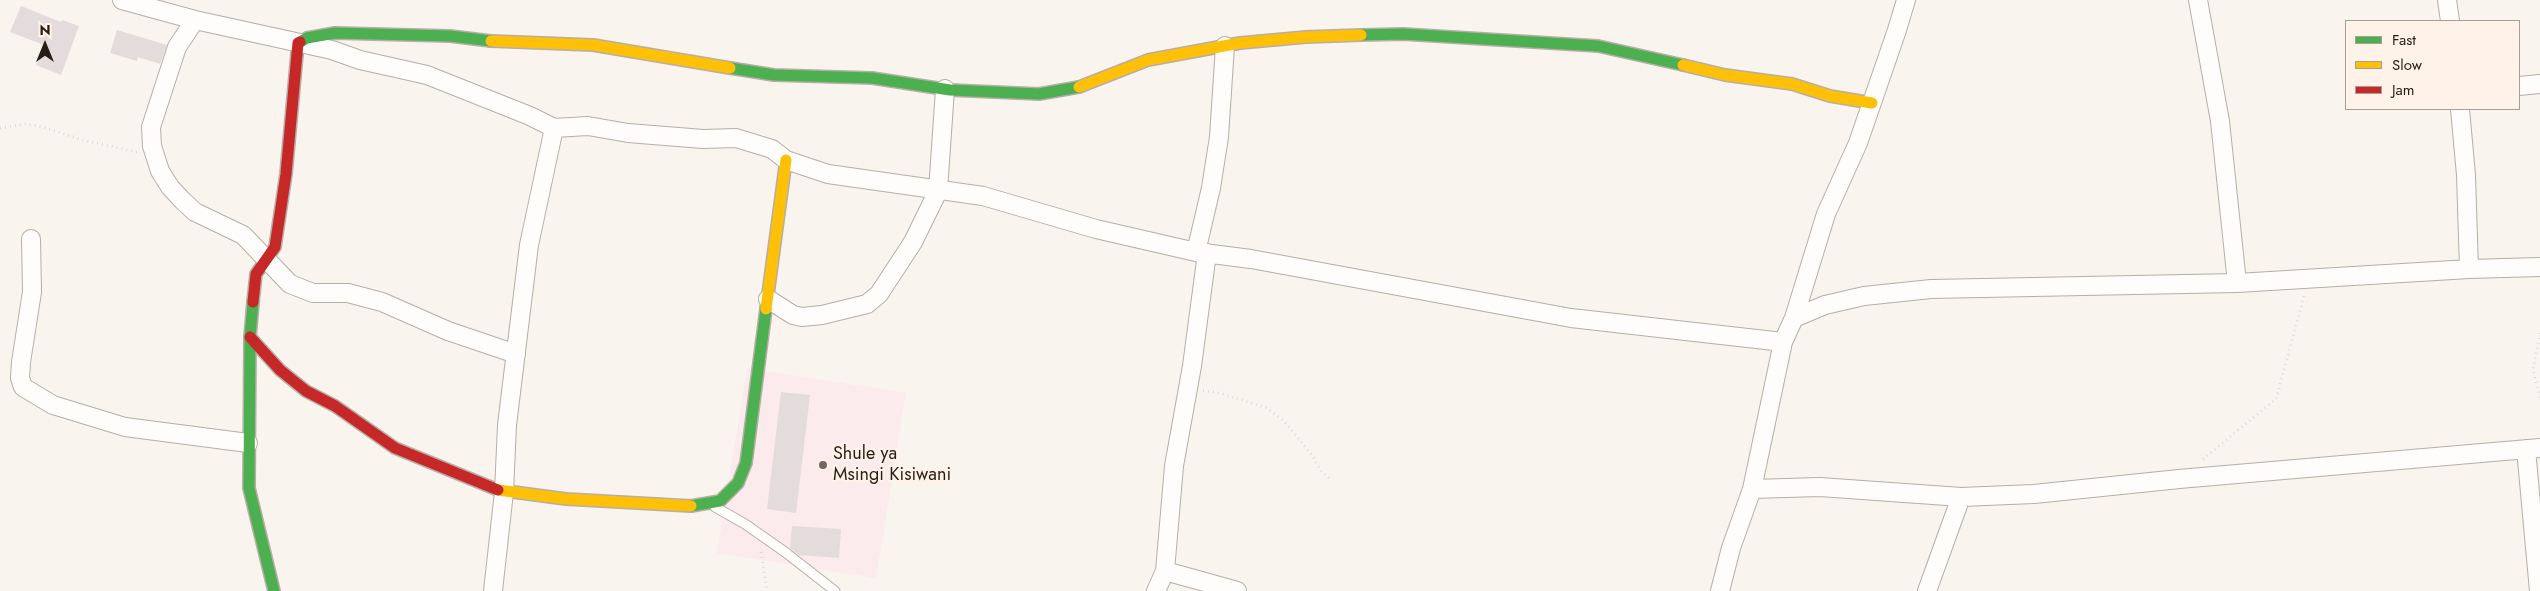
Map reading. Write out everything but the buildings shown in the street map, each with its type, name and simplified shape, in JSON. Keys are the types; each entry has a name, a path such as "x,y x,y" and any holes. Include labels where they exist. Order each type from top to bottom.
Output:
{"street":[{"path":"122,0 195,20 332,50 360,60 427,76 530,116 554,128 588,126 628,133 703,139 736,138 772,149 786,160 828,174 983,196 1096,228 1202,252 1251,259 1571,318 1783,342"},
{"path":"1720,591 1731,548 1752,489 1783,342 1794,318 1826,214 1858,143 1906,0"},
{"path":"2198,0 2220,121 2236,283"},
{"path":"2447,0 2450,20"},
{"path":"195,20 177,47 158,100 151,127 160,171 170,187 195,212 243,235 290,284 313,293 348,293 382,302 448,331 516,354"},
{"path":"298,43 307,38 335,33 450,36 504,42 593,46 774,75 872,78 945,89 1039,94 1077,88 1148,60 1225,46 1306,37 1403,34 1598,46 1725,75 1792,84 1830,96 1872,103"},
{"path":"274,591 251,500 248,443 250,337 256,274 275,246 286,174 298,43"},
{"path":"1156,591 1165,572 1174,466 1188,390 1202,252 1219,137 1225,46"},
{"path":"2520,86 2540,84"},
{"path":"768,299 793,315 802,318 866,304 879,294 913,242 938,191 945,89"},
{"path":"2460,110 2466,175 2469,269"},
{"path":"493,591 504,492 507,425 529,245 554,128"},
{"path":"250,337 280,370 306,391 335,406 395,448 504,492 566,499 690,506 710,504 720,500 738,484 746,464 786,160"},
{"path":"31,239 32,292 20,362 20,378 23,387 52,405 125,427 248,443"},
{"path":"1794,318 1826,305 1864,296 1931,290 2236,283 2469,269 2540,267"},
{"path":"1752,489 1820,487 1961,497 2034,494 2180,479 2533,449 2539,591"},
{"path":"1927,591 1961,497"},
{"path":"1165,572 1237,591"}],"lane":[{"path":"710,504 745,524 825,581 834,591"}],"path":[{"path":"0,128 25,124 43,127 108,146 155,154"},
{"path":"2202,460 2276,399 2309,278"},
{"path":"2540,333 2533,370 2534,382 2540,398"},
{"path":"1188,390 1216,392 1267,408 1284,421 1312,455 1320,470 1330,479"},
{"path":"763,538 760,547 766,591"}],"shaded area":[{"path":"747,368 906,393 876,578 717,553"}],"traffic: fast":[{"path":"300,42 307,38 335,33 450,36 491,41"},
{"path":"1361,35 1403,34 1598,46 1683,65"},
{"path":"730,68 774,75 872,78 950,90 1039,94 1079,87"},
{"path":"253,302 250,337 249,488 274,591"},
{"path":"691,506 720,501 738,483 746,463 766,309"}],"traffic: slow":[{"path":"1079,87 1148,60 1240,43 1306,37 1361,35"},
{"path":"491,41 593,45 730,68"},
{"path":"1683,65 1725,75 1792,84 1830,96 1872,103"},
{"path":"766,309 786,160"},
{"path":"498,490 566,499 691,506"}],"traffic: jam":[{"path":"253,302 256,274 275,247 286,174 298,43 300,42"},
{"path":"250,337 280,370 306,391 335,406 395,448 498,490"}],"place":[{"name":"Shule ya Msingi Kisiwani","path":"823,465"}]}
